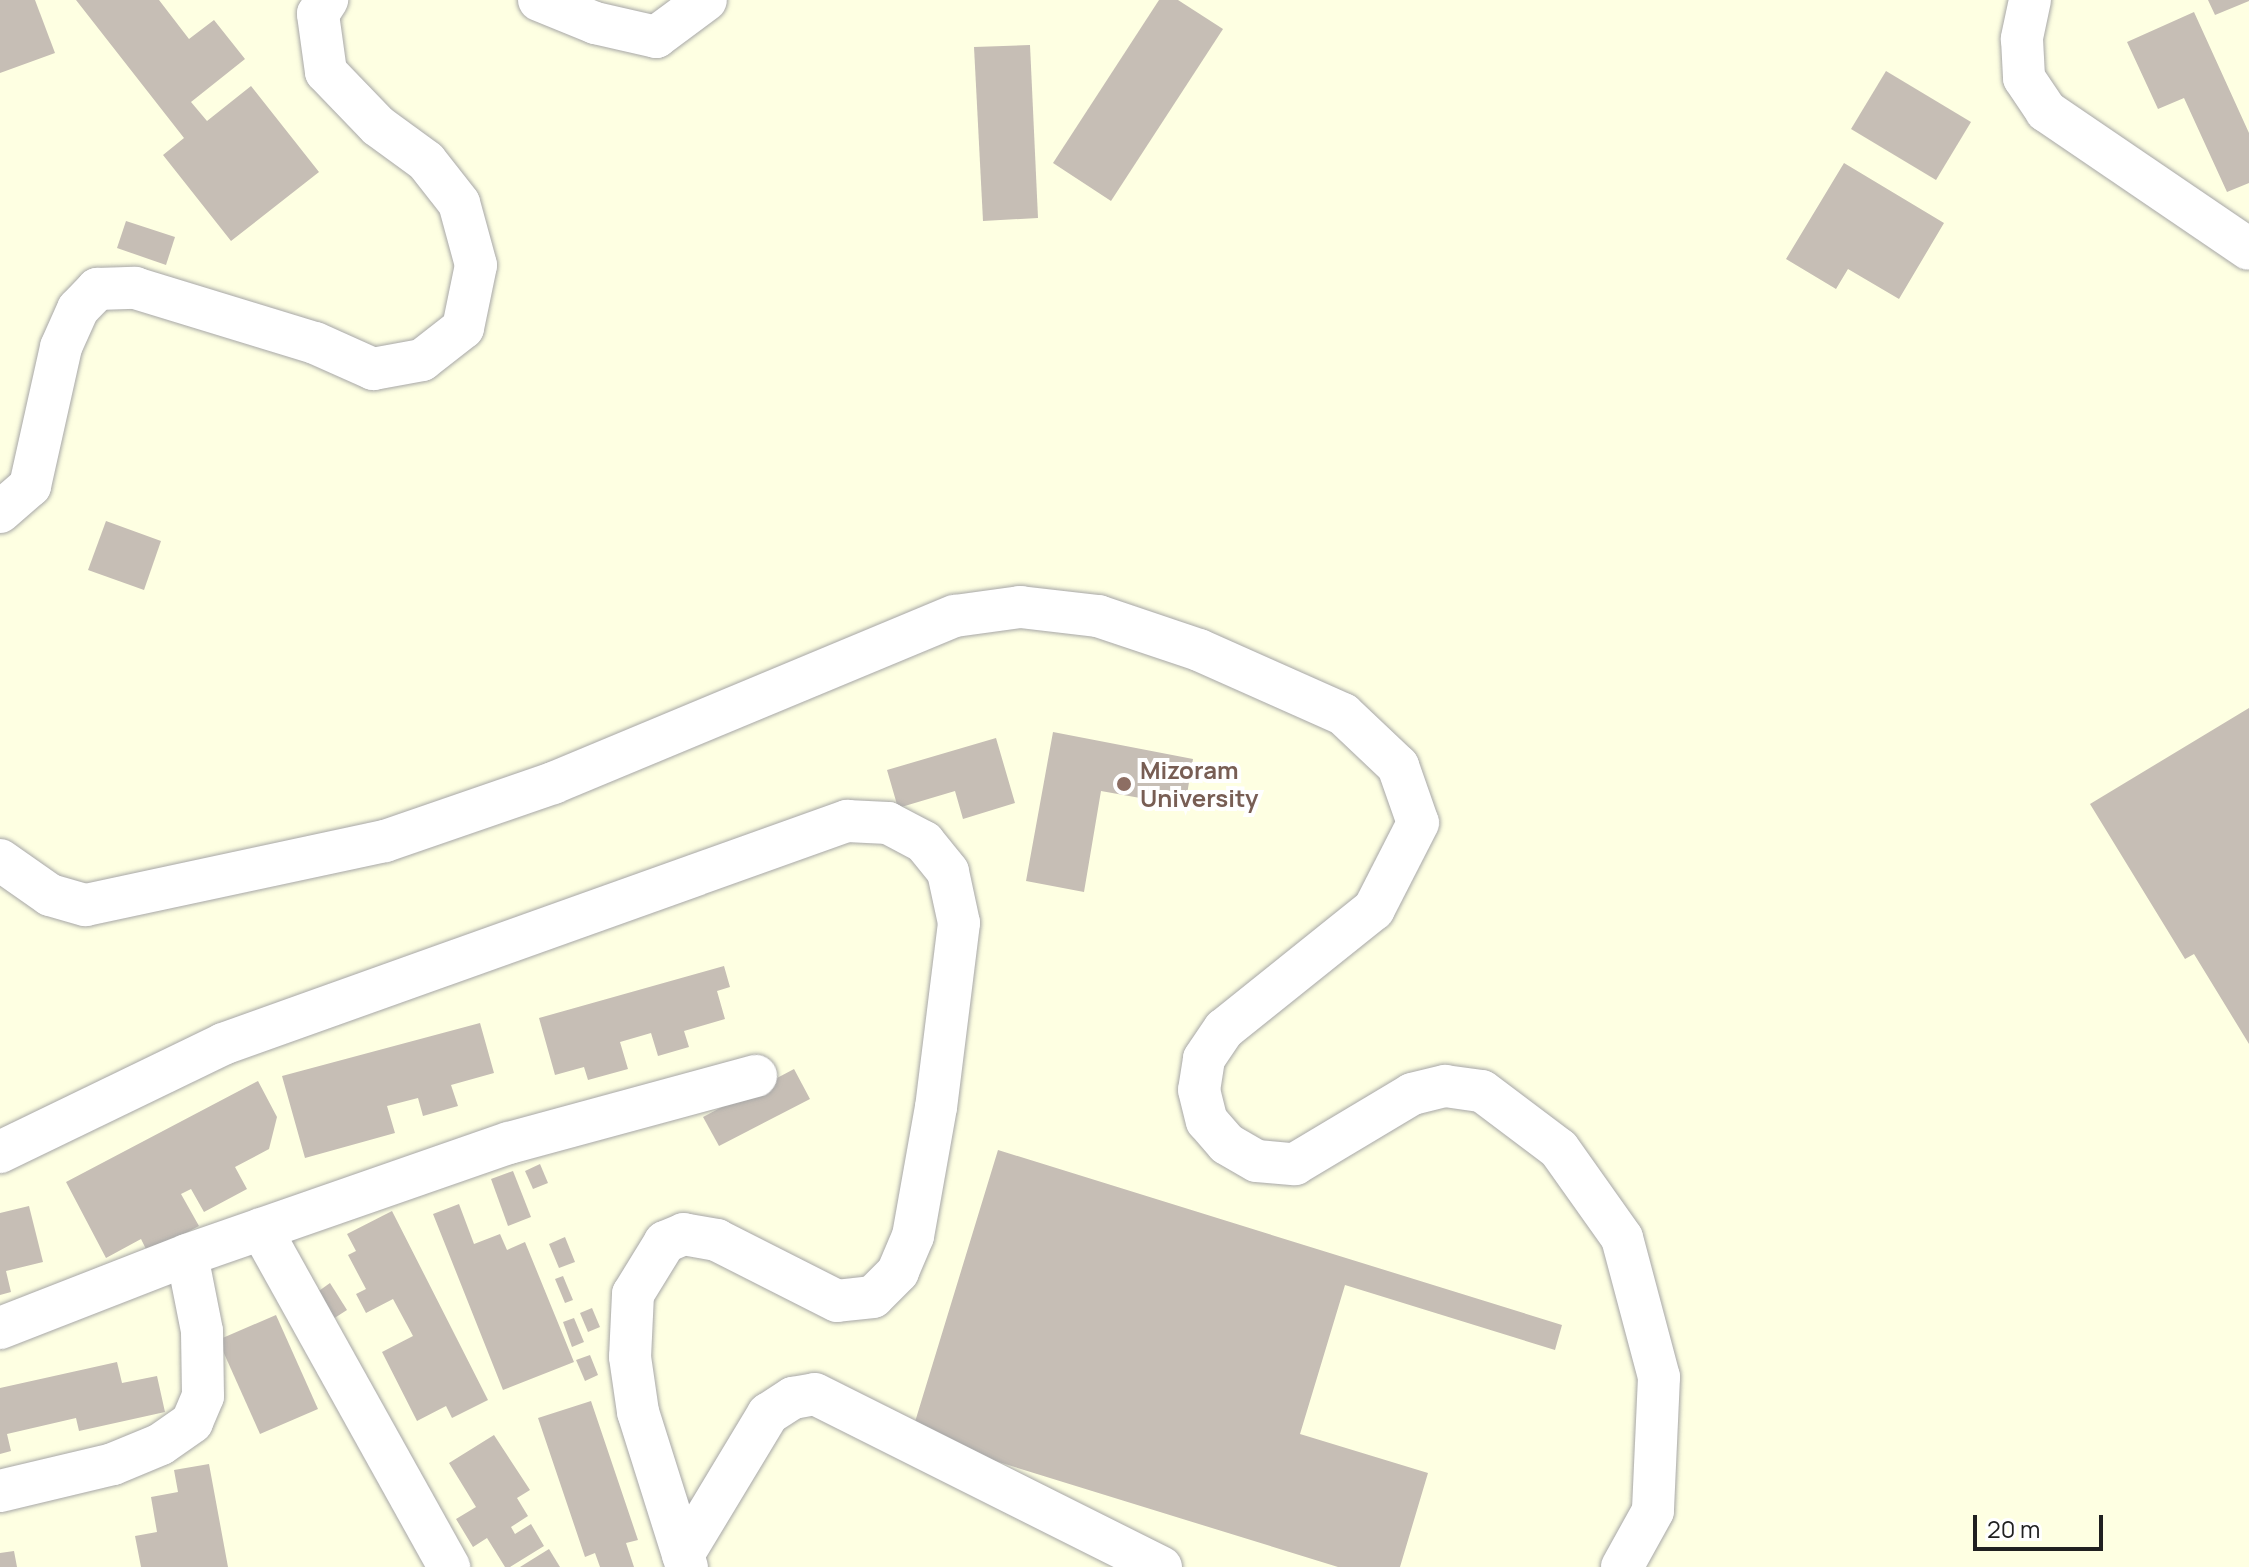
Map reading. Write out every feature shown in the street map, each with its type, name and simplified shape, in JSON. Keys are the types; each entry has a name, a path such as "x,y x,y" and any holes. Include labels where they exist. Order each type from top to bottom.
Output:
{"street":[{"path":"0,512 30,486 61,347 78,309 97,289 135,288 315,343 373,369 422,360 463,328 476,265 459,203 426,161 378,126 326,72 318,14 327,0"},
{"path":"539,0 595,23 656,37 706,0"},
{"path":"2030,0 2022,39 2024,78 2046,111 2249,249"},
{"path":"0,860 50,895 86,905 385,841 553,783 955,616 1020,607 1098,616 1199,650 1343,714 1398,766 1418,823 1374,909 1224,1029 1204,1059 1199,1090 1207,1121 1227,1144 1257,1161 1295,1164 1412,1094 1445,1086 1482,1091 1559,1149 1622,1238 1659,1377 1653,1511 1622,1567"},
{"path":"0,1152 223,1044 847,821 888,823 924,842 948,872 959,923 936,1107 913,1236 898,1272 873,1297 837,1301 717,1240 684,1234 665,1242 633,1294 630,1357 638,1412 685,1561"},
{"path":"0,1328 187,1255 509,1143 756,1076"},
{"path":"261,1229 449,1567"},
{"path":"0,1491 113,1464 161,1444 192,1422 203,1396 202,1331 187,1255"},
{"path":"685,1561 768,1414 793,1398 815,1394 1161,1567"}],"shaded area":[{"name":"Mizoram University","path":"0,0 2249,0 2249,1567 0,1567"}],"building":[{"path":"0,0 35,0 55,53 0,73"},
{"path":"76,0 159,0 189,39 214,20 245,59 191,102 207,121 251,86 319,172 231,241 163,155 184,138"},
{"path":"1159,0 1178,0 1223,29 1111,201 1053,163"},
{"path":"2208,0 2249,0 2249,1 2215,15"},
{"path":"2194,12 2249,133 2249,183 2227,192 2184,98 2158,109 2127,42"},
{"path":"1030,45 1038,218 983,221 974,47"},
{"path":"1886,71 1971,122 1936,180 1851,129"},
{"path":"1844,163 1944,223 1899,299 1848,269 1836,289 1786,259"},
{"path":"126,221 175,237 166,265 117,248"},
{"path":"106,521 161,541 144,590 88,570"},
{"path":"2249,708 2249,1044 2194,954 2185,959 2090,804"},
{"path":"1053,732 1193,759 1185,806 1101,791 1084,892 1026,881"},
{"path":"996,738 1015,803 963,819 955,791 898,808 887,770"},
{"path":"724,966 730,987 717,991 725,1019 684,1031 689,1047 658,1056 651,1033 620,1042 628,1069 588,1080 584,1067 555,1075 539,1018"},
{"path":"480,1023 494,1073 451,1085 458,1106 423,1116 418,1098 387,1106 395,1133 305,1158 282,1076"},
{"path":"794,1069 810,1099 719,1146 703,1117"},
{"path":"258,1081 277,1117 269,1149 235,1167 247,1189 204,1212 191,1189 181,1194 199,1226 148,1253 141,1239 106,1258 66,1182"},
{"path":"998,1150 1562,1325 1555,1350 1345,1285 1300,1434 1428,1473 1400,1567 1338,1567 911,1435"},
{"path":"540,1164 548,1183 533,1189 525,1171"},
{"path":"513,1171 531,1217 508,1226 491,1179"},
{"path":"459,1204 474,1244 500,1234 507,1250 525,1242 574,1362 503,1390 433,1214"},
{"path":"29,1206 43,1262 6,1271 11,1292 0,1295 0,1213"},
{"path":"392,1211 488,1400 452,1418 446,1406 417,1421 382,1352 413,1336 393,1299 366,1313 356,1294 366,1289 348,1255 356,1251 347,1234"},
{"path":"565,1237 575,1262 559,1268 549,1244"},
{"path":"563,1276 573,1300 565,1303 555,1279"},
{"path":"330,1283 347,1310 333,1319 316,1293"},
{"path":"592,1308 600,1327 588,1332 580,1313"},
{"path":"276,1315 318,1409 260,1434 218,1340"},
{"path":"574,1318 584,1342 572,1347 563,1322"},
{"path":"590,1355 598,1375 585,1381 576,1360"},
{"path":"117,1362 122,1383 157,1376 165,1412 79,1431 76,1418 7,1434 11,1451 0,1454 0,1388"},
{"path":"591,1401 638,1540 626,1543 634,1567 600,1567 595,1553 585,1557 538,1418"},
{"path":"494,1435 530,1490 517,1498 528,1516 511,1527 515,1534 531,1524 544,1546 510,1567 505,1567 487,1538 473,1547 456,1519 476,1507 449,1463"},
{"path":"209,1464 228,1567 141,1567 135,1536 157,1532 151,1497 178,1492 174,1470"},
{"path":"549,1549 560,1567 520,1567"},
{"path":"14,1551 17,1567 0,1567 0,1553"}],"place":[{"name":"Mizoram University","path":"1124,784"}]}
